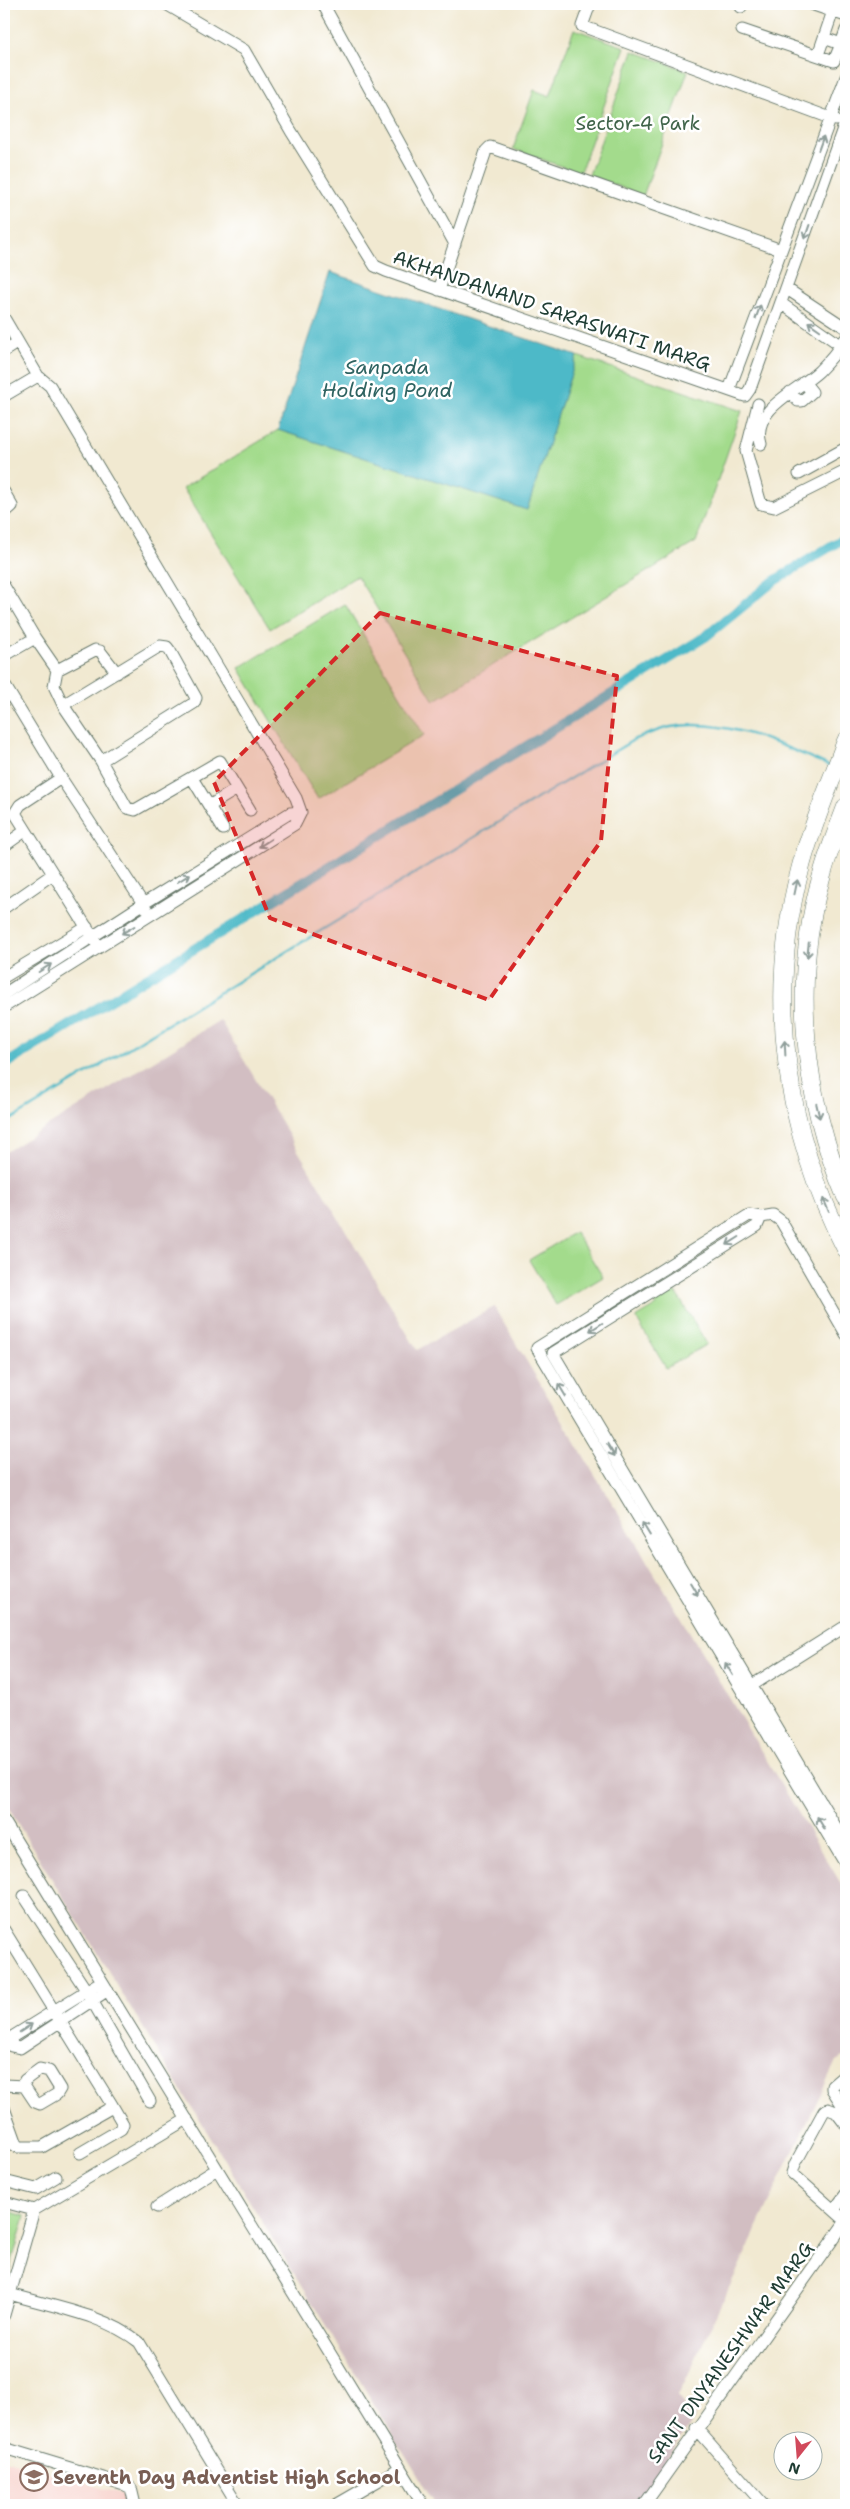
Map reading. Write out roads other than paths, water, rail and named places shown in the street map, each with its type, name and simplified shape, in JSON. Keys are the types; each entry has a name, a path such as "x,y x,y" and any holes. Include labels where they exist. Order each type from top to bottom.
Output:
{"main road":[{"path":"846,741 800,869 788,928 782,976 785,1054 796,1115 812,1174 846,1249"},
{"path":"844,813 822,875 810,932 805,976 807,1052 817,1111 833,1167 846,1197"}],"street":[{"name":"AKHANDANAND SARASWATI MARG","path":"166,4 244,50 296,140 375,266 729,390 762,405 746,451 762,504 774,507 846,471"},
{"path":"324,4 455,244"},
{"path":"590,4 582,26 830,118 846,122 768,342 750,389 745,396"},
{"path":"811,4 846,16"},
{"path":"818,55 833,11"},
{"path":"742,30 834,61 844,45 846,29 829,23"},
{"path":"824,38 844,45"},
{"name":"AKHANDANAND SARASWATI MARG","path":"729,390 846,77"},
{"path":"439,290 486,151 490,147 781,250"},
{"path":"813,164 828,170"},
{"path":"797,208 814,213"},
{"path":"787,289 846,328"},
{"path":"761,444 758,434 760,424 790,392 818,372 845,344 782,304"},
{"path":"4,318 38,376 50,386 296,798 300,812 294,824 151,916 96,943 4,994"},
{"path":"750,336 768,342"},
{"path":"4,350 18,342"},
{"path":"4,396 38,376"},
{"path":"798,474 846,448"},
{"path":"4,492 12,506 4,513"},
{"path":"4,586 35,638 57,670 54,686 63,705 101,761 127,808 132,811 220,761 250,810"},
{"path":"4,656 35,638"},
{"path":"63,705 151,650 160,646 166,647 196,698 194,703 101,761"},
{"path":"57,670 95,650 100,650 117,673"},
{"path":"4,684 61,778 151,916"},
{"path":"61,778 17,809 16,818 96,943"},
{"path":"192,778 223,829"},
{"path":"209,806 238,789"},
{"path":"4,1007 96,943 143,904 290,812 300,812"},
{"path":"4,846 25,831"},
{"path":"4,908 53,874"},
{"path":"4,977 86,927"},
{"path":"537,1348 749,1215 760,1217 774,1215 782,1221 846,1334"},
{"path":"553,1353 757,1226 760,1217"},
{"path":"537,1348 553,1353 747,1688 846,1865"},
{"path":"537,1348 747,1688 846,1844"},
{"path":"747,1688 846,1626"},
{"path":"4,1821 9,1839 105,1986 423,2505"},
{"path":"24,1896 89,1995 150,2100"},
{"path":"4,1930 123,2127 80,2153"},
{"path":"89,1995 60,2021 20,2048 11,2046 12,2037 52,2010 89,1995 105,1986"},
{"path":"846,2074 832,2086 832,2089 846,2111"},
{"path":"4,2085 24,2086"},
{"path":"4,2142 18,2147 42,2147 112,2106"},
{"path":"4,2108 18,2147"},
{"path":"846,2124 836,2112 828,2109 824,2111 792,2173 846,2221"},
{"path":"4,2315 34,2210 187,2119"},
{"path":"157,2207 217,2169"},
{"path":"4,2182 36,2189 56,2177"},
{"path":"834,2210 846,2194"},
{"path":"4,2202 34,2210"},
{"name":"SANT DNYANESHWAR MARG","path":"644,2505 696,2428 846,2221"},
{"path":"10,2294 103,2321 122,2329 138,2342 238,2505"},
{"path":"696,2428 764,2505"},
{"path":"4,2448 122,2484 130,2488 135,2505"},
{"path":"336,2505 400,2468"}],"water":[{"name":"Sanpada Holding Pond","path":"330,272 577,356 527,510 278,430"}],"waterway":[{"path":"4,1065 705,637 774,581 846,537"},
{"path":"4,1124 635,739 671,727 712,726 733,729 753,735 830,766"}],"place":[{"name":"Seventh Day Adventist High School","path":"34,2477"}],"park label":[{"name":"Sector-4 Park","path":"638,123"}]}
